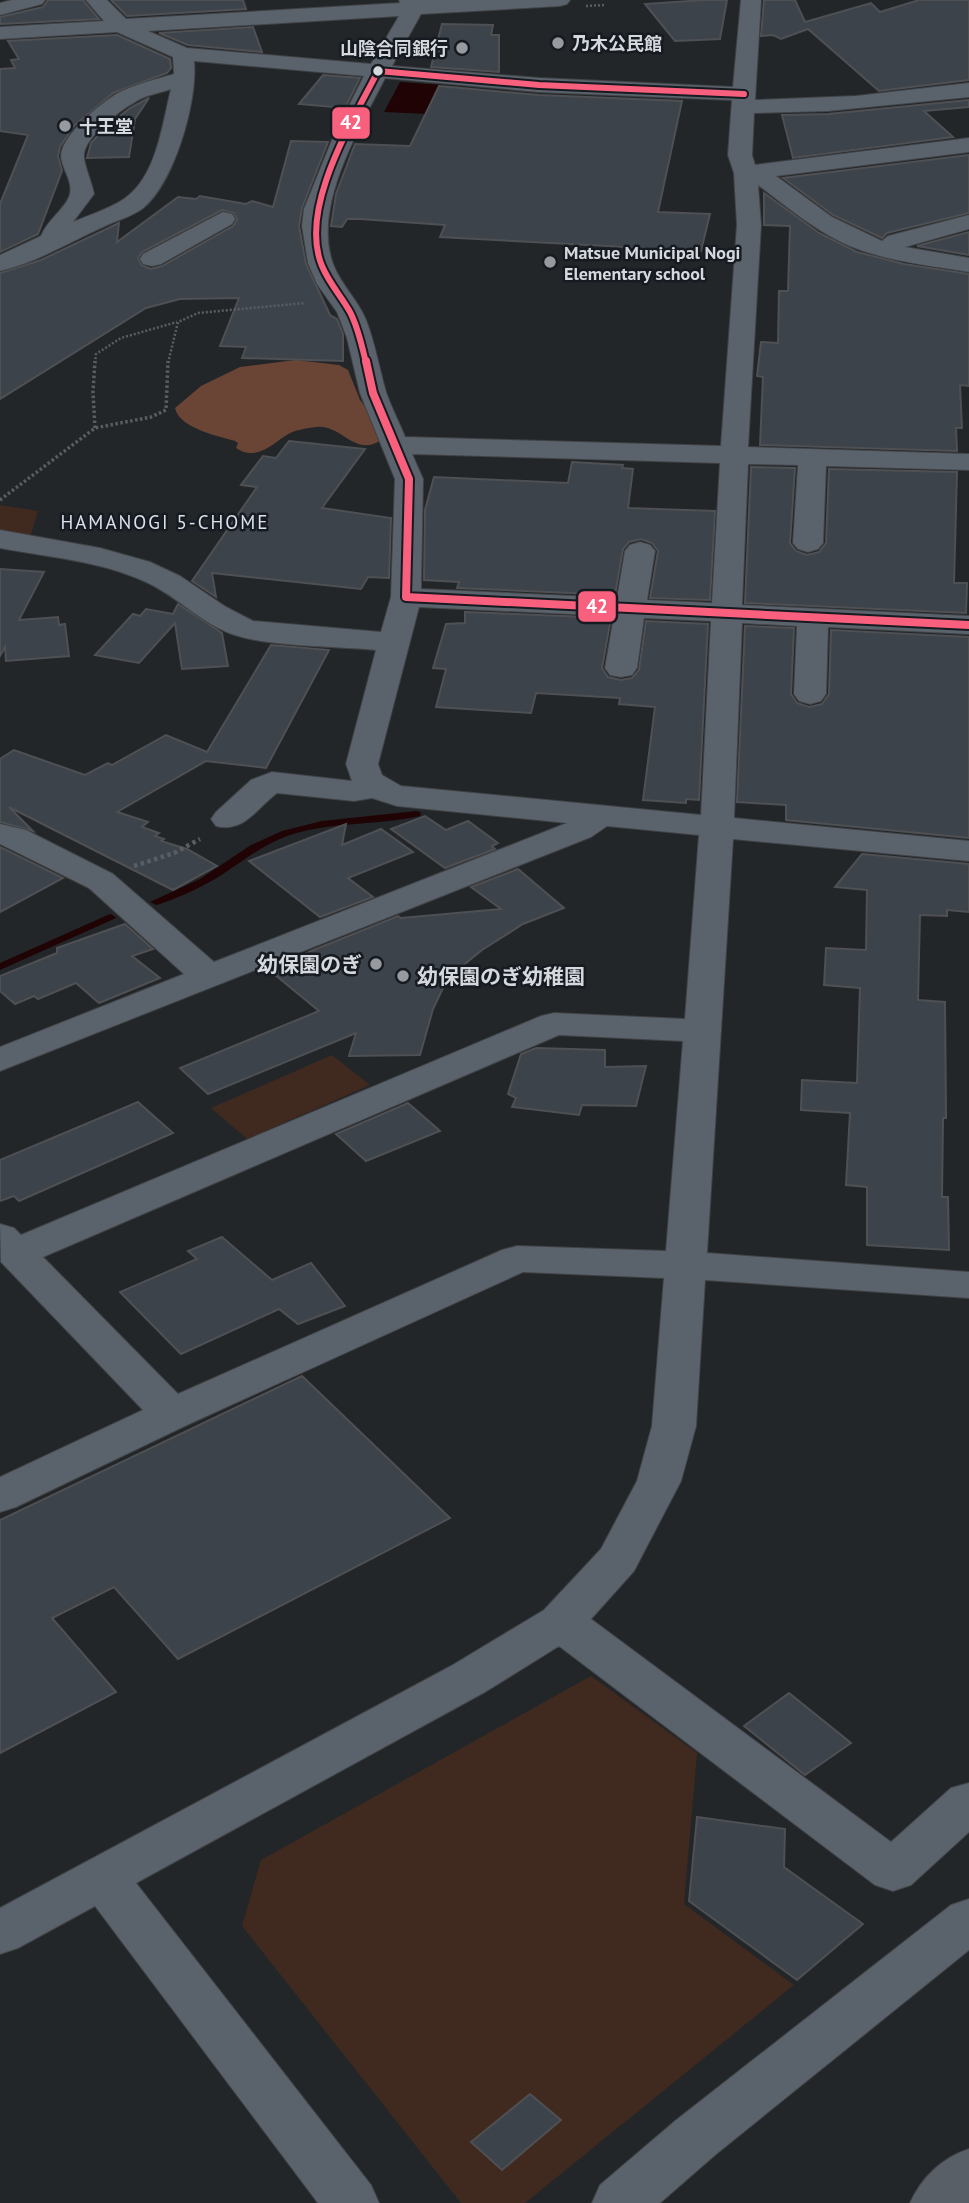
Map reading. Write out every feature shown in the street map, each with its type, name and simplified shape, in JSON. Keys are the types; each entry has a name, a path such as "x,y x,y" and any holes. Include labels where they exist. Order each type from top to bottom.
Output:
{"highway":[{"path":"938,2203 969,2173"}],"street":[{"path":"2,9 35,0"},
{"path":"96,0 122,27 184,66"},
{"path":"0,33 122,27 411,5 559,0"},
{"path":"751,0 740,155 752,173 841,231 866,243 969,265"},
{"path":"374,788 364,775 362,764 406,597 409,479 373,393 360,338 350,312 320,263 314,226 316,209 345,135 411,5"},
{"path":"0,264 133,204 154,180 167,152 184,66"},
{"path":"51,243 58,224 82,194 79,174 72,159 73,150 93,121 128,96 184,66 378,71 835,105 969,90"},
{"path":"83,105 128,96"},
{"path":"752,173 969,145"},
{"path":"0,1933 468,1679 561,1622 618,1559 659,1481 674,1426 718,828 734,455 752,173"},
{"path":"113,215 136,224"},
{"path":"152,259 223,219"},
{"path":"887,249 897,241 969,222"},
{"path":"159,233 182,242"},
{"path":"397,445 969,462"},
{"path":"808,543 812,458"},
{"path":"0,539 123,563 155,574 183,588 233,626 250,630 393,642"},
{"path":"621,668 640,551"},
{"path":"406,597 969,625"},
{"path":"810,694 813,617"},
{"path":"228,819 272,782 354,791 374,788 397,796 969,850"},
{"path":"0,1060 579,830 600,816"},
{"path":"0,834 15,837 102,881 208,976"},
{"path":"172,1414 7,1245 554,1024 703,1031"},
{"path":"0,1496 172,1414 517,1259 684,1265 969,1285"},
{"path":"561,1622 893,1871 969,1802"},
{"path":"103,1878 351,2203"},
{"path":"620,2203 695,2138 969,1920"}],"path":[{"path":"603,0 606,5"},
{"path":"95,428 97,412 93,392 96,354 99,349 117,339 138,335 198,313 341,299"},
{"path":"0,500 95,428 151,417 166,410 167,359 178,322"},
{"path":"102,881 197,841 211,834 228,819"}],"shaded area":[{"path":"400,82 442,85 427,114 384,112"},
{"path":"296,360 339,365 348,370 360,400 376,421 381,440 364,445 325,427 316,427 292,432 262,451 250,453 236,448 238,443 235,441 191,426 178,415 175,408 201,386 240,367"},
{"path":"0,505 38,511 29,540 0,535"},
{"path":"332,1055 370,1085 247,1139 211,1108"},
{"path":"591,1676 697,1753 684,1904 794,1985 525,2203 461,2203 242,1926 261,1860"}],"building":[{"path":"48,0 83,0 99,19 0,24 0,17 43,7"},
{"path":"111,0 243,0 246,9 127,16"},
{"path":"727,0 720,39 675,41 645,4"},
{"path":"764,0 795,0 805,22 871,3 880,12 919,0 969,0 969,80 879,91 808,29 781,39 773,35 761,36"},
{"name":"山陰合同銀行","path":"442,24 493,25 491,35 499,35 499,72 431,67"},
{"path":"253,27 262,52 188,45 159,33"},
{"path":"117,35 170,59 171,68 167,73 113,93 74,126 60,147 58,156 62,171 38,234 0,252 0,204 28,135 0,131 0,69 15,68 11,60 19,59 8,41"},
{"path":"323,75 360,78 345,108 299,104"},
{"path":"439,86 539,95 682,101 658,212 710,214 701,251 440,237 445,225 360,219 347,219 342,227 331,226 336,194 355,144 410,146"},
{"path":"149,98 135,119 129,157 87,158 91,143 105,128 130,108"},
{"path":"969,100 969,107 924,111 953,137 793,158 782,115 828,114"},
{"path":"291,141 328,142 302,208 299,226 306,264 330,315 337,319 343,334 343,361 242,358 246,347 220,346 239,298 180,299 146,308 0,399 0,273 41,260 119,223 117,242 178,197 196,199 200,196 246,204 252,201 273,207","holes":["222,210 234,213 237,220 233,226 162,266 151,269 141,265 138,258 142,252"]},
{"path":"969,155 969,213 887,233 882,238 833,215 783,178"},
{"path":"764,193 819,233 857,252 904,264 969,274 969,386 960,385 962,428 956,428 957,451 760,445 763,377 757,376 761,342 778,343 779,291 788,291 790,226 764,225"},
{"path":"969,232 969,255 917,246"},
{"path":"289,441 365,449 322,508 391,518 389,578 368,577 361,589 212,573 216,597 192,581 257,487 241,485 263,456 276,458"},
{"path":"572,462 623,465 622,468 633,469 628,508 715,511 710,600 650,598 658,551 652,543 641,539 629,542 623,549 615,595 457,588 459,582 424,580 425,510 434,477 568,483"},
{"path":"751,467 795,468 790,543 796,551 807,555 819,552 826,543 829,469 957,472 954,583 967,583 966,613 745,603"},
{"path":"0,569 44,572 19,620 58,617 59,625 65,624 69,656 6,661 5,647 0,656"},
{"path":"178,604 222,633 228,666 182,669 175,623 139,663 95,655 133,614 140,616 146,609 173,614"},
{"path":"465,612 611,618 602,668 608,677 621,680 632,678 639,670 646,621 708,624 699,800 686,799 686,803 643,800 655,707 619,704 620,698 536,693 531,713 436,707 446,669 433,668 446,624 465,623"},
{"path":"745,626 794,628 791,694 797,703 809,707 822,704 829,694 831,630 969,637 969,838 786,820 786,805 737,802"},
{"path":"271,645 329,650 266,768 206,761 117,812 148,822 142,827 159,833 155,836 164,839 161,841 187,849 217,866 173,890 9,807 33,831 0,822 0,759 14,750 85,775 108,763 112,765 166,735 207,752"},
{"path":"425,816 446,830 468,821 498,843 492,846 495,849 445,868 391,829"},
{"path":"346,824 342,845 381,829 413,852 348,878 373,897 320,917 249,861"},
{"path":"0,847 63,878 0,912"},
{"path":"862,854 969,864 969,912 947,910 947,916 920,915 918,1000 945,1002 946,1118 943,1118 942,1197 948,1197 949,1250 867,1245 867,1187 846,1185 850,1113 801,1110 802,1080 857,1083 860,988 824,985 826,948 866,950 867,890 835,887"},
{"name":"幼保園のぎ","path":"518,869 564,908 523,924 482,950 460,968 443,988 433,1009 420,1055 349,1056 356,1033 208,1094 180,1068 319,1011 274,974 292,961 398,916 401,918 501,909 471,887"},
{"path":"125,924 153,949 132,956 160,978 99,1003 76,983 38,999 34,996 15,1004 0,991 0,976 57,953 57,948"},
{"path":"536,1048 605,1050 605,1067 646,1066 636,1106 582,1105 579,1115 512,1107 516,1098 508,1094 521,1054"},
{"path":"138,1102 173,1133 19,1201 14,1196 0,1201 0,1160"},
{"path":"408,1103 440,1131 366,1161 336,1134"},
{"path":"222,1237 272,1280 311,1263 345,1306 298,1324 279,1309 181,1354 120,1292 197,1259 188,1251"},
{"path":"302,1376 450,1518 178,1659 114,1587 52,1618 116,1692 0,1753 0,1520"},
{"path":"789,1693 851,1743 805,1775 744,1726"},
{"path":"697,1817 785,1829 784,1867 863,1924 797,1980 689,1901"},
{"path":"530,2094 561,2120 502,2170 471,2142"}],"waterway":[{"path":"156,902 204,881 255,847 286,833 322,825 416,814"},
{"path":"0,967 110,917"}],"transit line":[{"name":"42","path":"744,94 539,85 378,71 345,135 316,209 314,226 320,263 330,284 350,312 360,338 373,393 409,479 406,597 969,625"}],"place":[{"name":"乃木公民館","path":"558,43"},
{"name":"山陰合同銀行","path":"462,48"},
{"name":"十王堂","path":"65,126"},
{"name":"Matsue Municipal Nogi Elementary school","path":"550,262"},
{"name":"幼保園のぎ","path":"376,964"},
{"name":"幼保園のぎ幼稚園","path":"403,976"}],"district":[{"name":"HAMANOGI 5-CHOME","path":"165,522"}]}
